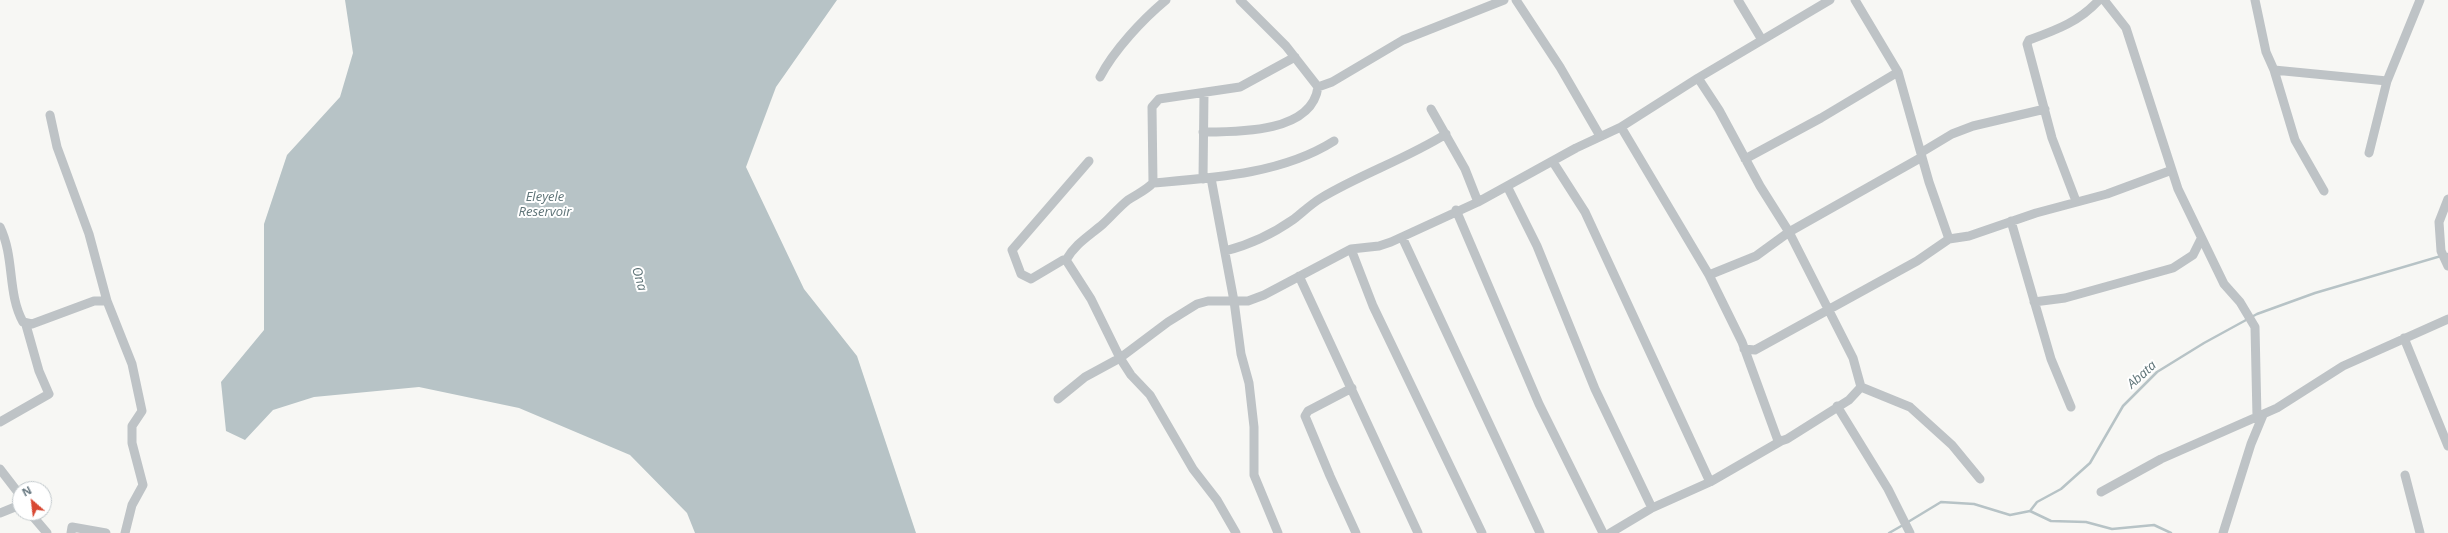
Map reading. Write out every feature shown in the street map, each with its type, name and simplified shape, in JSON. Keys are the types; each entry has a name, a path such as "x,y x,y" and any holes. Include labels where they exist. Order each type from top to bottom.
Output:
{"street":[{"path":"1100,76 1112,58 1150,14 1166,0"},
{"path":"1203,132 1235,132 1283,124 1311,105 1317,96 1318,87 1295,57 1240,0"},
{"path":"1318,87 1332,82 1403,40 1504,0"},
{"path":"1516,0 1560,67 1600,136"},
{"path":"1738,0 1762,40"},
{"path":"1058,399 1085,377 1120,358 1168,322 1197,304 1208,301 1248,301 1264,295 1351,249 1379,246 1402,237 1456,210 1478,202 1600,136 1621,128 1698,78 1830,0"},
{"path":"1855,0 1898,72 1949,239"},
{"path":"2076,201 2052,138 2027,44 2029,40 2069,25 2087,13 2099,0"},
{"path":"2104,0 2126,28 2178,189 2224,284 2240,302 2252,321 2256,332 2260,416 2222,533"},
{"path":"2254,0 2266,52 2274,70 2295,140 2324,191"},
{"path":"2370,153 2387,81 2420,0"},
{"path":"1153,183 1152,107 1159,99 1240,87 1295,57"},
{"path":"2274,70 2387,81"},
{"path":"1745,159 1822,118 1898,72"},
{"path":"1698,78 1789,232 1855,363 1861,387"},
{"path":"1204,92 1203,132 1207,179 1225,251 1234,301 1241,354 1252,408 1254,474 1278,533"},
{"path":"1431,109 1465,169 1478,202"},
{"path":"1709,275 1756,256 1789,232 1922,154 1952,134 1973,126 2045,109"},
{"path":"50,115 57,147 89,234 107,301 132,364 142,411 132,426 132,443 143,485 132,505 125,533"},
{"path":"1621,128 1709,275 1744,348 1777,438 1781,441"},
{"path":"1225,251 1274,231 1321,198 1388,163 1417,152 1446,134"},
{"path":"1089,161 1012,250 1013,257 1021,274 1031,279 1063,260 1066,260 1078,243 1104,223 1115,210 1130,199 1144,192 1153,183 1207,179 1305,158 1334,141"},
{"path":"1553,162 1584,212 1710,482"},
{"path":"1744,348 1755,350 1917,261 1949,239 1969,236 2076,201 2145,182 2172,170"},
{"path":"1507,186 1537,246 1592,381 1652,508"},
{"path":"2448,199 2439,222 2441,251 2448,266"},
{"path":"1456,210 1530,385 1603,533"},
{"path":"2011,221 2051,359 2071,407"},
{"path":"0,227 10,253 12,282 21,319 26,325 39,371 49,394 0,422"},
{"path":"1402,237 1540,533"},
{"path":"2034,302 2065,298 2173,268 2193,255 2201,238"},
{"path":"1351,249 1373,306 1482,533"},
{"path":"1066,260 1091,298 1120,358 1131,374 1150,395 1193,469 1217,500 1236,533"},
{"path":"1299,276 1418,533"},
{"path":"26,325 94,301 107,301"},
{"path":"2101,492 2161,459 2260,416 2289,401 2330,372 2448,319"},
{"path":"2404,338 2448,446"},
{"path":"1610,533 1652,508 1710,482 1781,441 1787,440 1837,406 1849,400 1861,387"},
{"path":"1861,387 1910,407 1952,445 1980,479"},
{"path":"1352,388 1308,411 1305,416 1356,533"},
{"path":"1837,406 1888,489 1910,533"},
{"path":"0,469 12,485"},
{"path":"2405,475 2420,533"},
{"path":"0,513 12,508"},
{"path":"37,521 47,533"},
{"path":"71,533 72,526 106,533"}],"water":[{"name":"Eleyele Reservoir","path":"345,0 837,0 776,87 746,167 804,289 857,356 916,533 695,533 687,513 630,455 519,408 419,387 314,397 273,410 245,440 226,431 221,382 264,330 264,224 287,155 340,97 353,53"}],"waterway":[{"name":"Abata","path":"1908,522 1941,502 1974,504 2010,515 2030,511 2037,502 2061,489 2090,463 2123,406 2157,372 2204,343 2257,314 2315,293 2448,254"},
{"path":"2030,511 2051,521 2086,522 2112,529 2154,525 2171,533"},
{"name":"Abata","path":"1889,533 1903,525"}],"water label":[{"name":"Ona","path":"639,279"}]}
